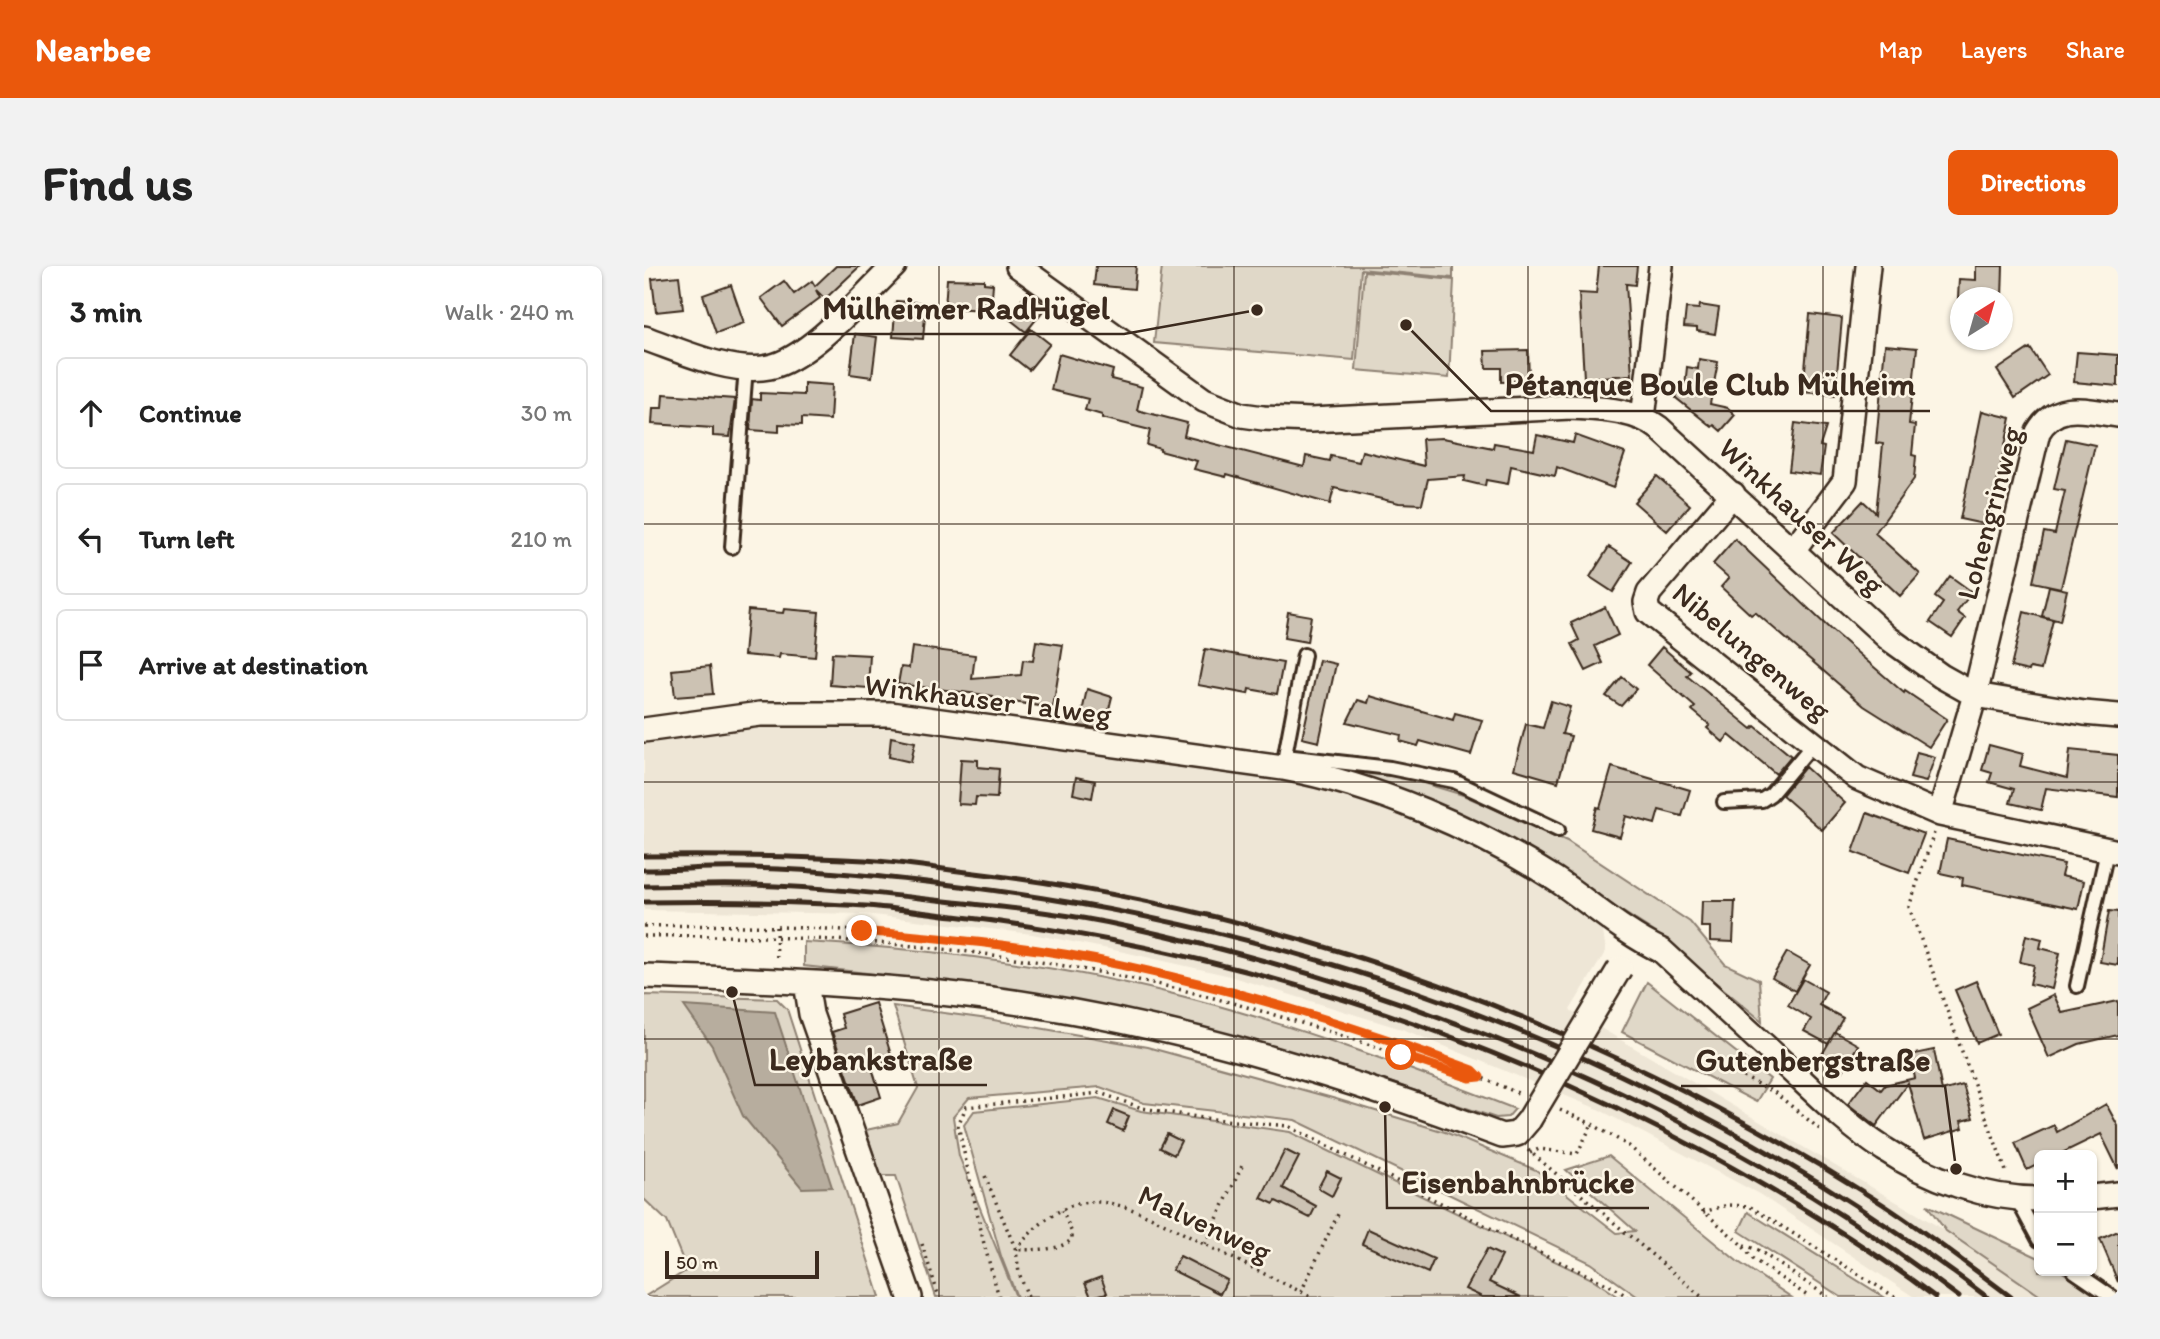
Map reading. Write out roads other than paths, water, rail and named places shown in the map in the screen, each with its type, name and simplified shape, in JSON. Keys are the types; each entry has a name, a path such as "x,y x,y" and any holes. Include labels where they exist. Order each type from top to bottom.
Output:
{"street":[{"path":"644,338 713,362 768,368 797,354 822,336 894,266"},
{"name":"Winkhauser Weg","path":"1018,266 1204,400 1242,415 1311,420 1571,407 1628,413 1643,418 1659,428 1733,494 1888,638 1941,676 1975,695 2118,716"},
{"path":"1643,418 1661,266"},
{"path":"1793,550 1845,481 1868,266"},
{"name":"Lohengrinweg","path":"1975,695 2038,432 2044,422 2054,414 2066,410 2118,415"},
{"name":"Nibelungenweg","path":"1733,494 1649,593 1646,603 1648,612 1857,778 1940,814 2113,851"},
{"path":"1940,814 1975,695"},
{"name":"Winkhauser Talweg","path":"644,730 760,714 890,714 1284,762 1306,772 1396,800 1475,833 1555,879 1638,940 1662,951 1831,1107 1884,1149 1944,1179 1975,1190 2028,1199"},
{"path":"644,976 840,983 1034,1005 1124,1022 1250,1053 1391,1094 1502,1136 1517,1134 1529,1109 1638,940"},
{"path":"806,983 810,1014 910,1297"},
{"path":"2097,1196 2118,1194"}],"lane":[{"path":"732,547 746,367"},
{"path":"1284,762 1304,655"},
{"path":"1724,802 1762,800 1813,744"},
{"name":"Winkhauser Talweg","path":"1284,762 1390,768 1454,781 1558,830"},
{"path":"2077,986 2113,851"},
{"path":"2028,1199 2034,1221"},
{"path":"2081,1276 2112,1297"}],"railway":[{"path":"644,856 865,860 967,872 1087,890 1206,915 1323,946 1438,984 1551,1029 1661,1079 1769,1136 1873,1198 2011,1297"},
{"path":"644,870 801,870 968,887 1106,909 1242,939 1375,978 1505,1025 1631,1080 1754,1144 1873,1216 1987,1297"},
{"path":"644,886 731,885 822,889 1063,915 1107,922 1239,954 1349,986 1458,1024 1564,1067 1667,1116 1768,1170 1865,1231 1959,1297"},
{"path":"644,902 837,904 954,916 1053,930 1152,949 1249,972 1345,1000 1440,1033 1533,1070 1624,1111 1799,1206 1854,1240 1935,1297"}],"place":[{"name":"Mülheimer RadHügel","path":"1257,310"},
{"name":"Pétanque Boule Club Mülheim","path":"1406,325"},
{"name":"Leybankstraße","path":"732,992"},
{"name":"Eisenbahnbrücke","path":"1385,1107"},
{"name":"Gutenbergstraße","path":"1956,1169"}]}
